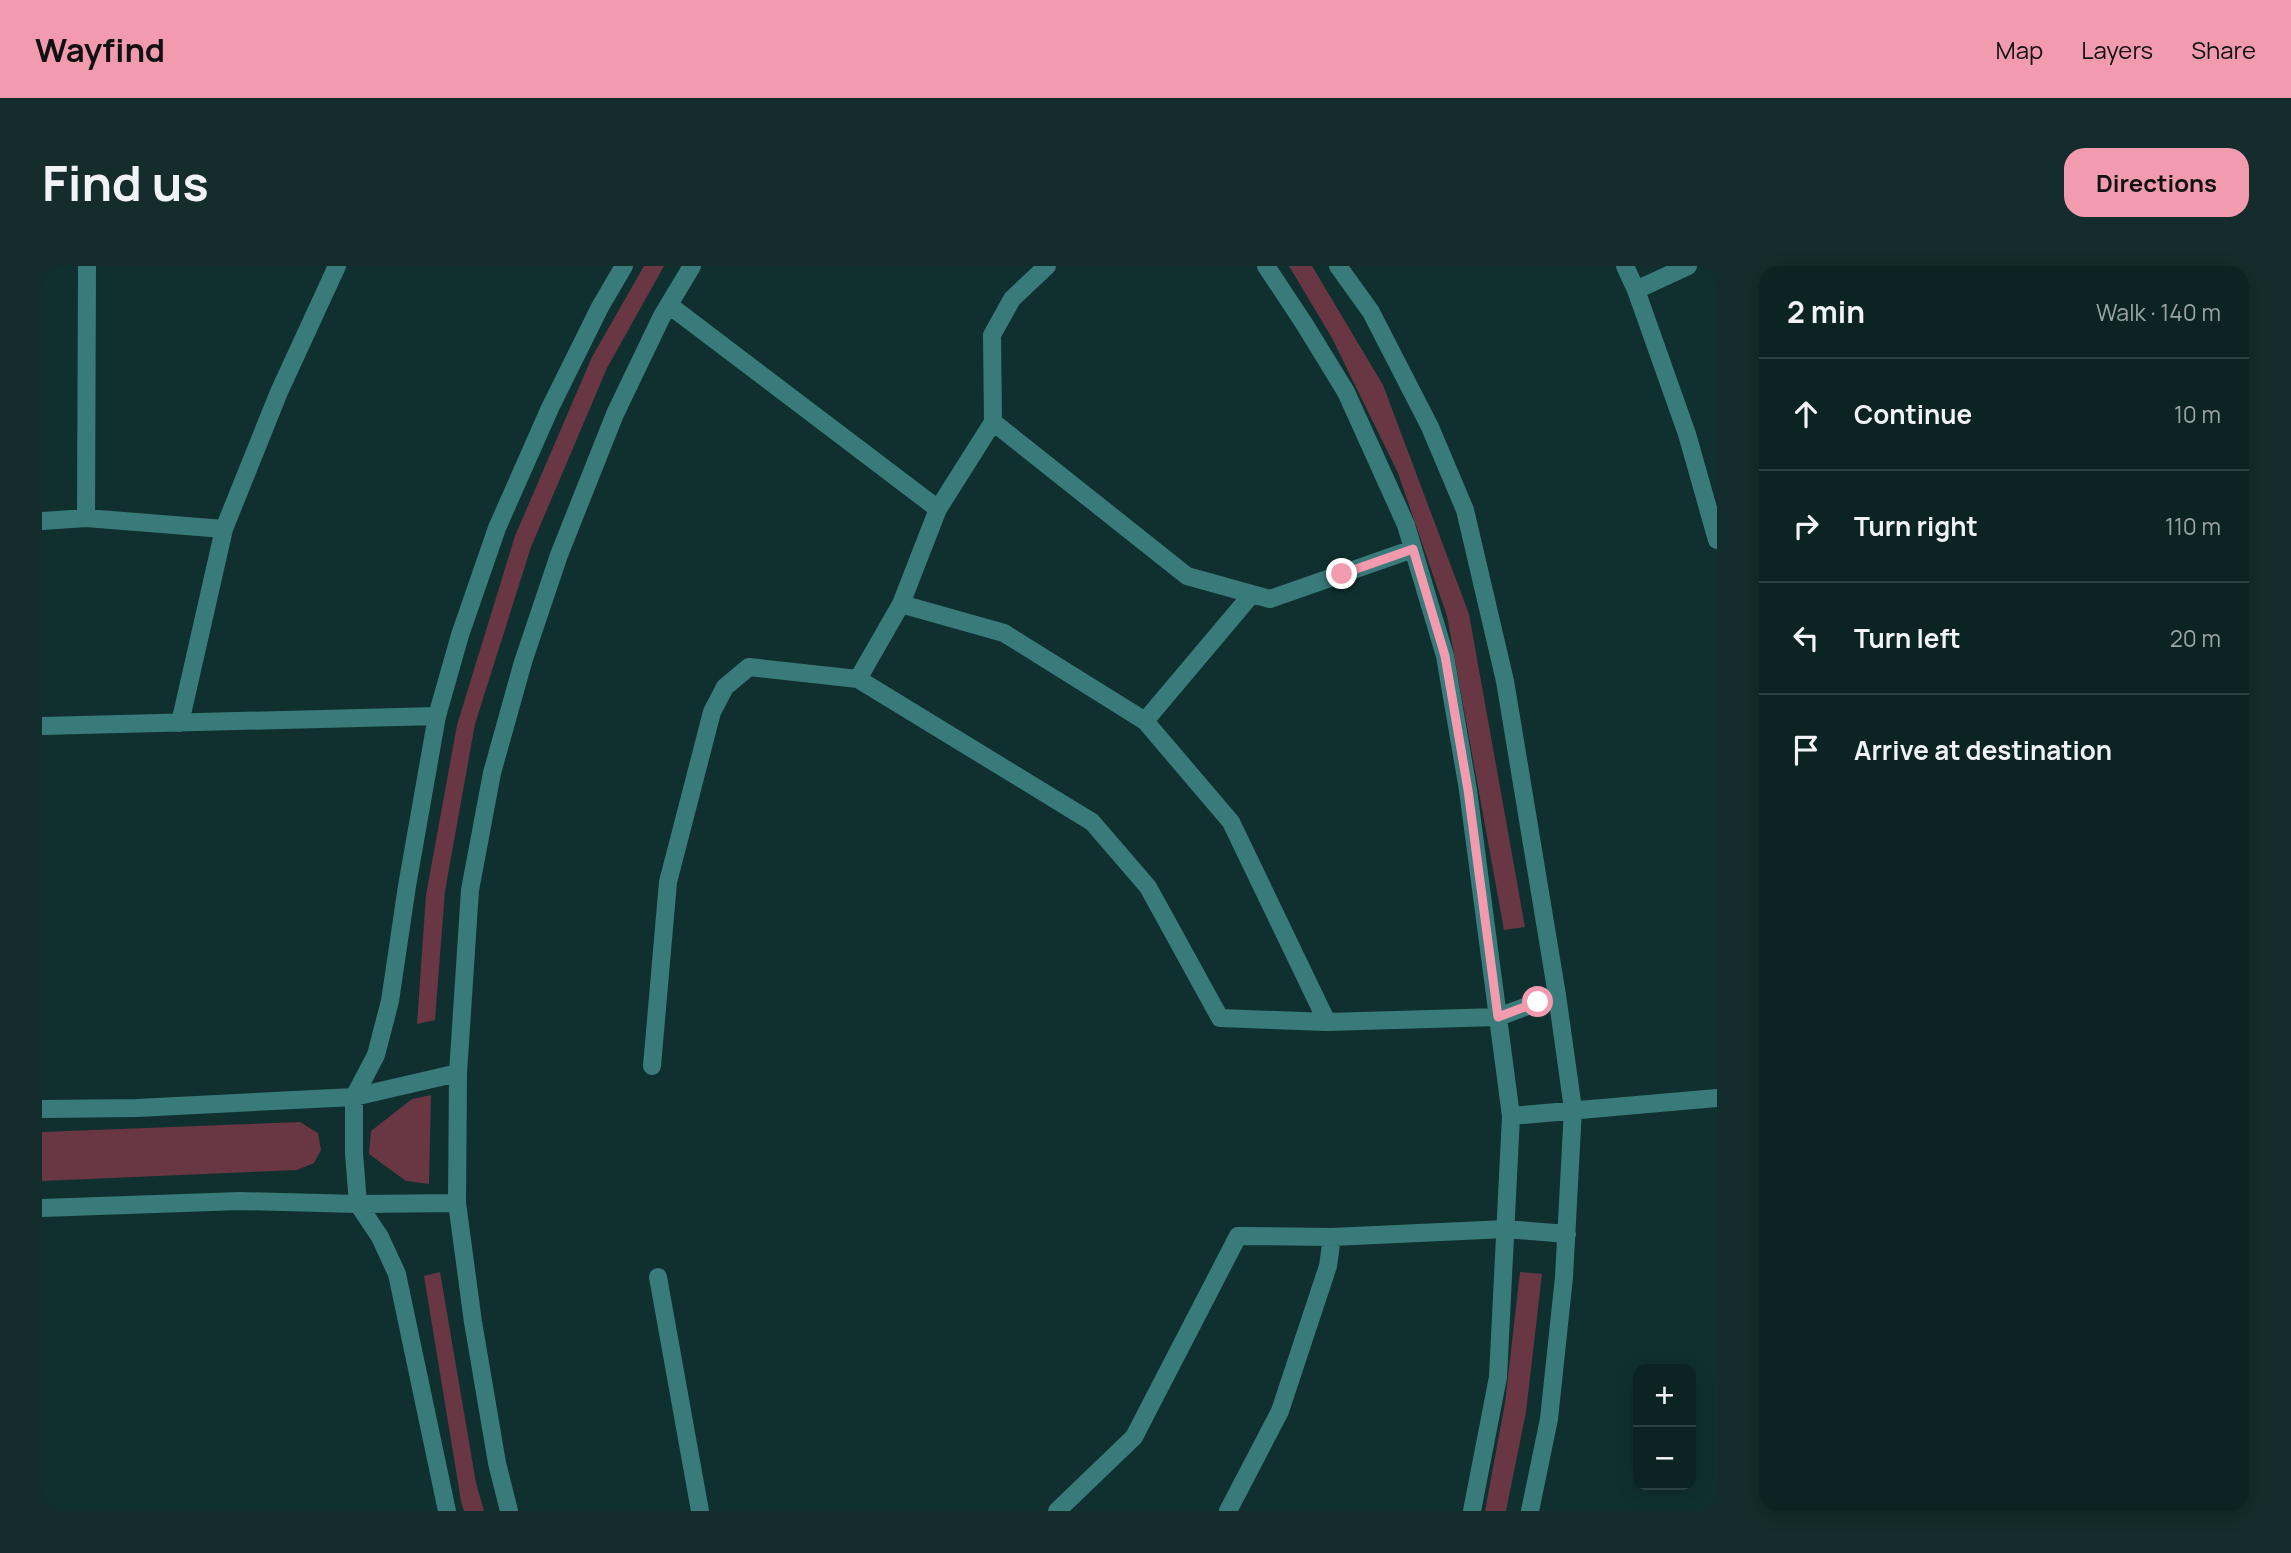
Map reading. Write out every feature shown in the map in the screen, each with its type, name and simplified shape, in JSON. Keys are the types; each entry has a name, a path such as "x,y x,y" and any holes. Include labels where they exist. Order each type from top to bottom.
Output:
{"street":[{"path":"86,518 87,266"},
{"path":"180,723 224,529 279,391 337,266"},
{"path":"447,1511 397,1274 380,1237 358,1203 354,1153 354,1097 376,1055 390,1000 437,716 460,635 497,528 550,408 600,307 624,266"},
{"path":"509,1511 497,1463 473,1322 457,1203 458,1073 470,890 492,773 523,662 559,555 615,414 669,305 692,266"},
{"path":"858,679 901,604 938,509 993,422 992,335 1012,299 1047,266"},
{"path":"1266,266 1306,325 1346,392 1406,525 1445,656 1468,790 1511,1116 1498,1377 1472,1511"},
{"path":"1338,266 1371,312 1430,427 1465,510 1505,681 1557,995 1573,1110 1567,1234 1549,1419 1530,1511"},
{"path":"1625,266 1687,434 1717,540"},
{"path":"1636,290 1688,266"},
{"path":"669,305 938,509"},
{"path":"993,422 1187,576 1270,599 1413,549"},
{"path":"42,521 86,518 224,529"},
{"path":"1145,721 1252,594"},
{"path":"901,604 1004,633 1145,721 1231,822 1327,1022"},
{"path":"652,1066 668,882 712,712 725,687 748,667 858,679 1092,822 1147,887 1220,1018 1327,1022 1498,1017 1557,995"},
{"path":"42,726 437,716"},
{"path":"42,1109 137,1108 354,1097 458,1073"},
{"path":"1511,1116 1717,1098"},
{"path":"42,1208 240,1201 457,1203"},
{"path":"1057,1511 1134,1437 1238,1236 1332,1237 1506,1229 1567,1234"},
{"path":"1228,1511 1280,1411 1328,1266 1332,1237"},
{"path":"658,1277 700,1511"}],"shaded area":[{"path":"644,266 664,266 607,368 531,547 475,724 445,891 435,1020 417,1024 426,895 457,725 515,536 592,357"},
{"path":"1289,266 1312,266 1383,385 1469,614 1525,927 1504,930 1447,616 1398,473 1332,338"},
{"path":"431,1095 429,1184 406,1181 369,1154 371,1131 412,1099"},
{"path":"300,1122 318,1133 321,1150 314,1163 297,1170 42,1181 42,1132"},
{"path":"440,1272 476,1483 484,1511 464,1511 461,1501 424,1276"},
{"path":"1520,1272 1542,1274 1526,1412 1506,1511 1485,1511 1505,1403"}],"route":[{"path":"1342,574 1413,549 1445,656 1468,790 1498,1017 1538,1002"}]}
